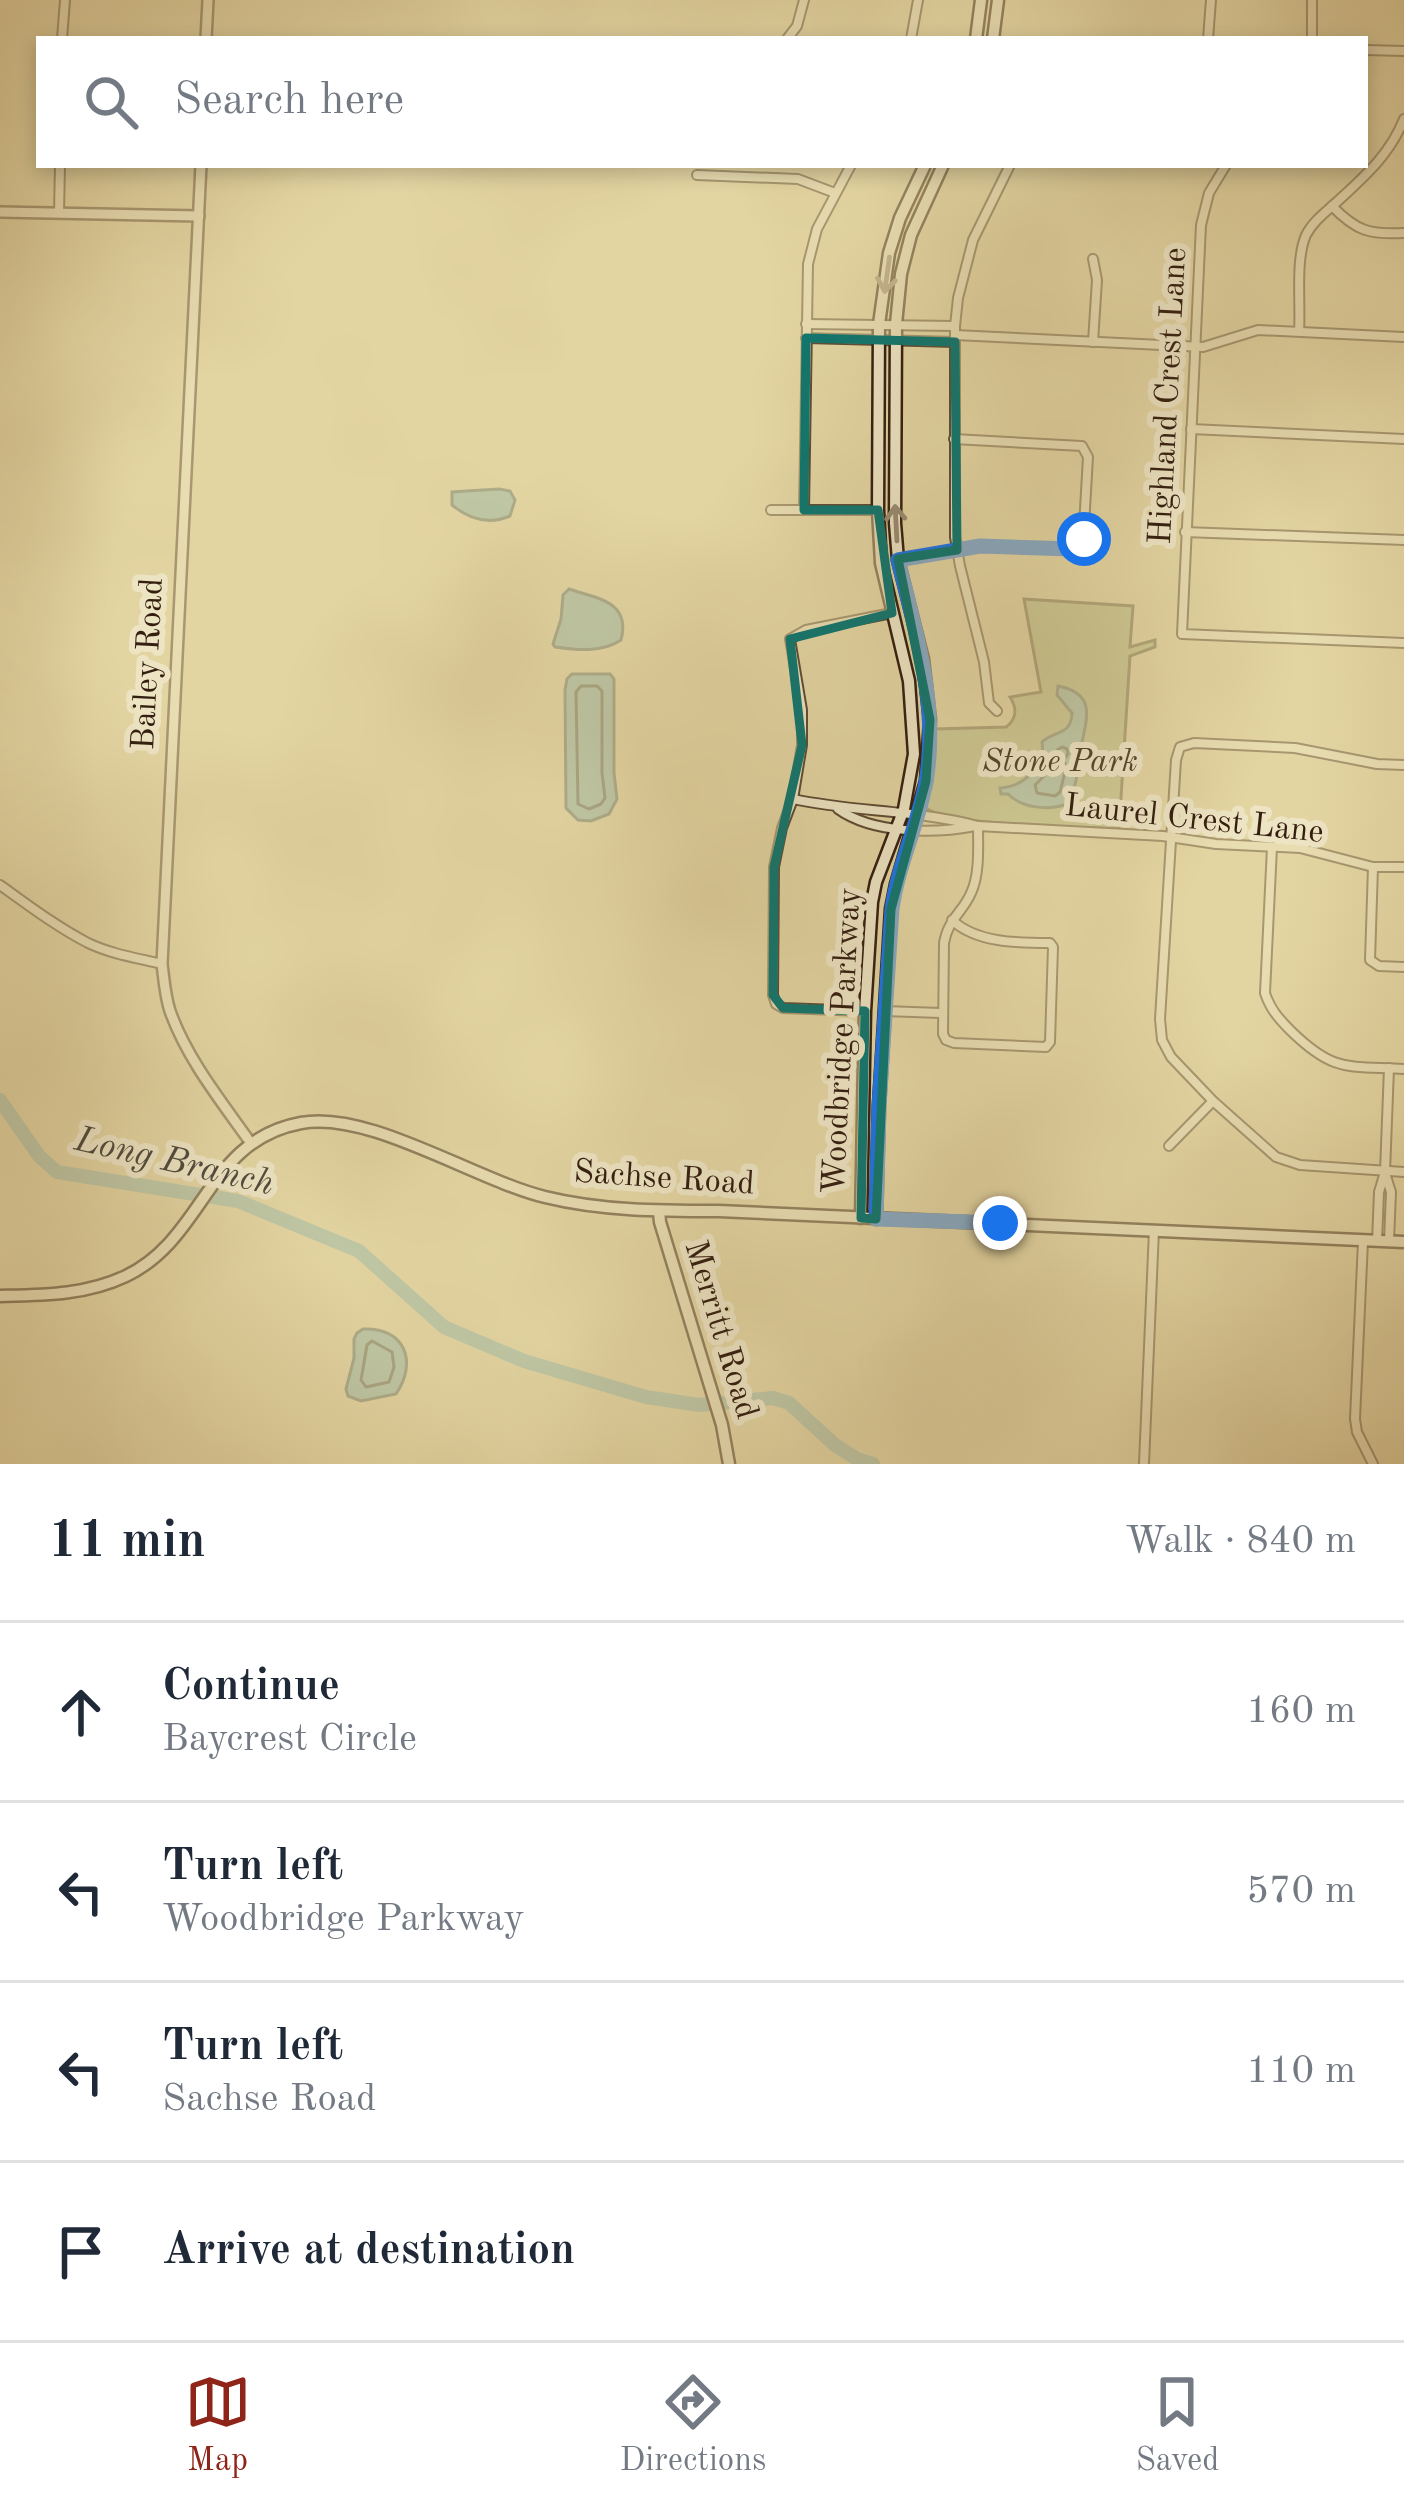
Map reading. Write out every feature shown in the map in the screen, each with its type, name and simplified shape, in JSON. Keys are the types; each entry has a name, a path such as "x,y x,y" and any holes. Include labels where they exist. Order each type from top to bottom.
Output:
{"main road":[{"path":"976,36 982,0"},
{"path":"994,36 998,0"},
{"name":"Woodbridge Parkway","path":"861,1218 869,936 876,882 903,814 914,754 905,662 881,562 879,324 900,218 924,168"},
{"name":"Woodbridge Parkway","path":"876,1219 893,896 926,781 930,720 929,695 898,560 896,324 911,236 942,168"},
{"name":"Sachse Road","path":"0,1296 88,1290 124,1276 163,1250 220,1172 250,1142 295,1124 339,1123 362,1128 507,1186 621,1210 1404,1242"},
{"name":"Merritt Road","path":"659,1211 722,1425 729,1464"}],"street":[{"path":"62,36 64,0"},
{"path":"206,36 208,0"},
{"path":"789,36 804,0"},
{"path":"911,36 918,0"},
{"path":"1208,36 1210,0"},
{"path":"1312,0 1312,36"},
{"path":"1368,50 1404,51"},
{"path":"1299,331 1304,240 1312,226 1387,153 1404,118"},
{"path":"58,213 60,168"},
{"name":"Bailey Road","path":"201,168 162,964 169,1007 183,1040 250,1142"},
{"path":"804,510 808,264 817,229 849,168"},
{"path":"997,711 989,704 954,525 955,334 968,256 1009,168"},
{"name":"Highland Crest Lane","path":"1221,168 1201,225 1182,634 1404,643"},
{"path":"697,175 798,179 835,193"},
{"path":"1332,206 1364,231 1404,233"},
{"path":"0,212 199,216"},
{"path":"1093,259 1097,280 1094,342"},
{"path":"806,324 896,324 955,334 1196,346 1258,330 1404,337"},
{"path":"806,338 955,334"},
{"path":"1191,429 1404,439"},
{"path":"898,560 980,546 1081,546 1085,449 955,439"},
{"path":"771,510 878,510"},
{"path":"1185,532 1404,540"},
{"path":"865,1011 782,1008 774,1000 774,867 794,799 802,745 790,640 806,630 892,613"},
{"path":"1404,765 1295,748 1194,743 1180,747 1175,760 1160,1019 1162,1040 1171,1057 1276,1157 1300,1165 1404,1172"},
{"path":"794,799 837,808"},
{"name":"Laurel Crest Lane","path":"837,808 850,818 897,828 950,831 977,826"},
{"name":"Laurel Crest Lane","path":"837,808 949,818 977,826 1300,848 1373,867 1404,867"},
{"path":"952,920 971,934 1050,943 1054,956 1046,1047 954,1043 943,1034 946,930 952,920 970,896 974,886 977,826"},
{"path":"1272,847 1265,973 1269,1006 1315,1054 1330,1063 1404,1069"},
{"path":"1373,867 1370,960 1378,966 1404,967"},
{"path":"0,884 91,944 162,964"},
{"path":"884,1011 941,1013"},
{"path":"1383,1241 1378,1192 1385,1172 1389,1068"},
{"path":"1169,1146 1213,1101"},
{"path":"1144,1464 1154,1230"},
{"path":"1363,1241 1355,1419 1373,1464"}],"highlighted area":[{"path":"806,338 955,342 957,550 898,559 930,720 926,781 891,909 876,1219 861,1218 865,1011 783,1008 773,995 774,867 802,745 790,639 892,613 878,510 804,510"}],"green space":[{"name":"Stone Park","path":"1024,599 1133,606 1130,647 1155,640 1155,647 1130,656 1119,829 987,822 926,808 935,729 1006,727 1015,713 1010,697 1041,692"}],"water":[{"path":"510,491 515,500 510,516 480,519 452,505 452,492"},
{"path":"569,589 617,609 623,627 621,640 598,649 555,647 563,595"},
{"path":"572,674 610,674 614,679 617,799 609,814 591,821 578,820 566,808 565,690"},
{"path":"1058,686 1079,695 1086,709 1077,777 1067,804 1036,807 1001,794 1000,788 1031,774 1040,759 1042,742 1069,726 1072,713 1057,695"},
{"path":"363,1329 389,1334 404,1349 406,1370 396,1394 361,1401 348,1396 354,1339"}],"waterway":[{"name":"Long Branch","path":"0,1100 39,1156 57,1172 238,1201 359,1251 444,1327 524,1361 646,1397 699,1405 773,1398 789,1403 835,1445 873,1464"}],"route":[{"path":"1000,1223 876,1219 886,964 896,884 926,781 930,720 923,659 898,560 980,546 1073,549 1084,539"}]}
